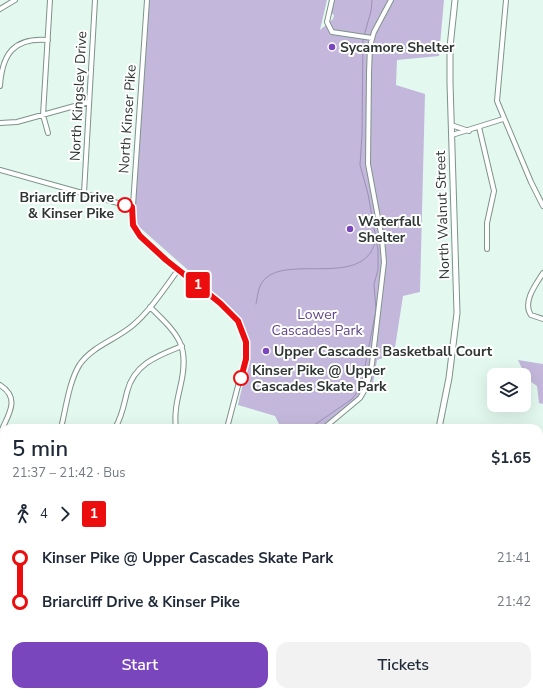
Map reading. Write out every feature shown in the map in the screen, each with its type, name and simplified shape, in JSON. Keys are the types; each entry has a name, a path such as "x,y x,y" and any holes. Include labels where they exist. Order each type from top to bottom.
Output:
{"main road":[{"name":"North Walnut Street","path":"440,424 449,378 457,313 450,64 455,0"}],"street":[{"path":"0,9 15,0"},
{"path":"48,133 43,115 50,0"},
{"name":"North Kingsley Drive","path":"84,194 95,0"},
{"name":"North Kinser Pike","path":"147,0 132,207 133,225 138,234 178,270 234,316 244,332 246,342 246,359 228,424"},
{"path":"332,0 327,19 330,29 337,33 372,38"},
{"path":"329,424 348,410 360,398 365,389 372,364 384,254 367,158 369,73 372,38 380,19 391,0"},
{"path":"506,0 497,95 498,105 543,206"},
{"path":"0,86 4,61 14,48 29,40 48,40"},
{"path":"0,123 17,122 89,102"},
{"path":"452,136 504,118"},
{"path":"451,125 469,131"},
{"path":"479,127 494,191 487,223 488,249"},
{"path":"0,170 132,207"},
{"path":"62,424 75,376 82,361 97,348 131,327 150,307 178,270"},
{"path":"543,273 533,289 528,306 531,315 543,319"},
{"path":"150,307 173,331 182,346 184,365 176,403 176,424"},
{"path":"116,424 129,385 135,373 151,359 182,346"},
{"path":"0,385 10,394 12,402 4,424"}],"green space":[{"name":"Lower Cascades Park","path":"149,0 327,0 320,30 333,19 334,15 331,13 334,0 444,0 439,56 397,60 396,85 425,94 420,292 403,296 394,354 377,360 373,384 326,424 279,424 275,416 238,405 249,355 249,344 246,332 240,320 231,308 137,225 135,206"},
{"path":"518,360 543,364 543,404 539,403 537,386 531,382 531,368 522,368"}],"waterway":[{"path":"364,36 371,11 372,0"},
{"path":"316,424 352,399 361,387 376,310 374,284 378,270 378,250 368,194 360,165 362,135 363,39"},
{"path":"256,304 258,291 261,284 270,275 282,271 298,269 347,267 361,262 371,252 376,241"}],"bus line":[{"name":"1","path":"125,205 132,207 133,225 145,242 220,303 238,321 244,332 246,342 246,359 241,378"}],"place":[{"name":"Sycamore Shelter","path":"332,47"},
{"name":"Briarcliff Drive & Kinser Pike","path":"125,205"},
{"name":"Waterfall Shelter","path":"350,229"},
{"name":"Upper Cascades Basketball Court","path":"266,351"},
{"name":"Kinser Pike @ Upper Cascades Skate Park","path":"241,378"}]}
